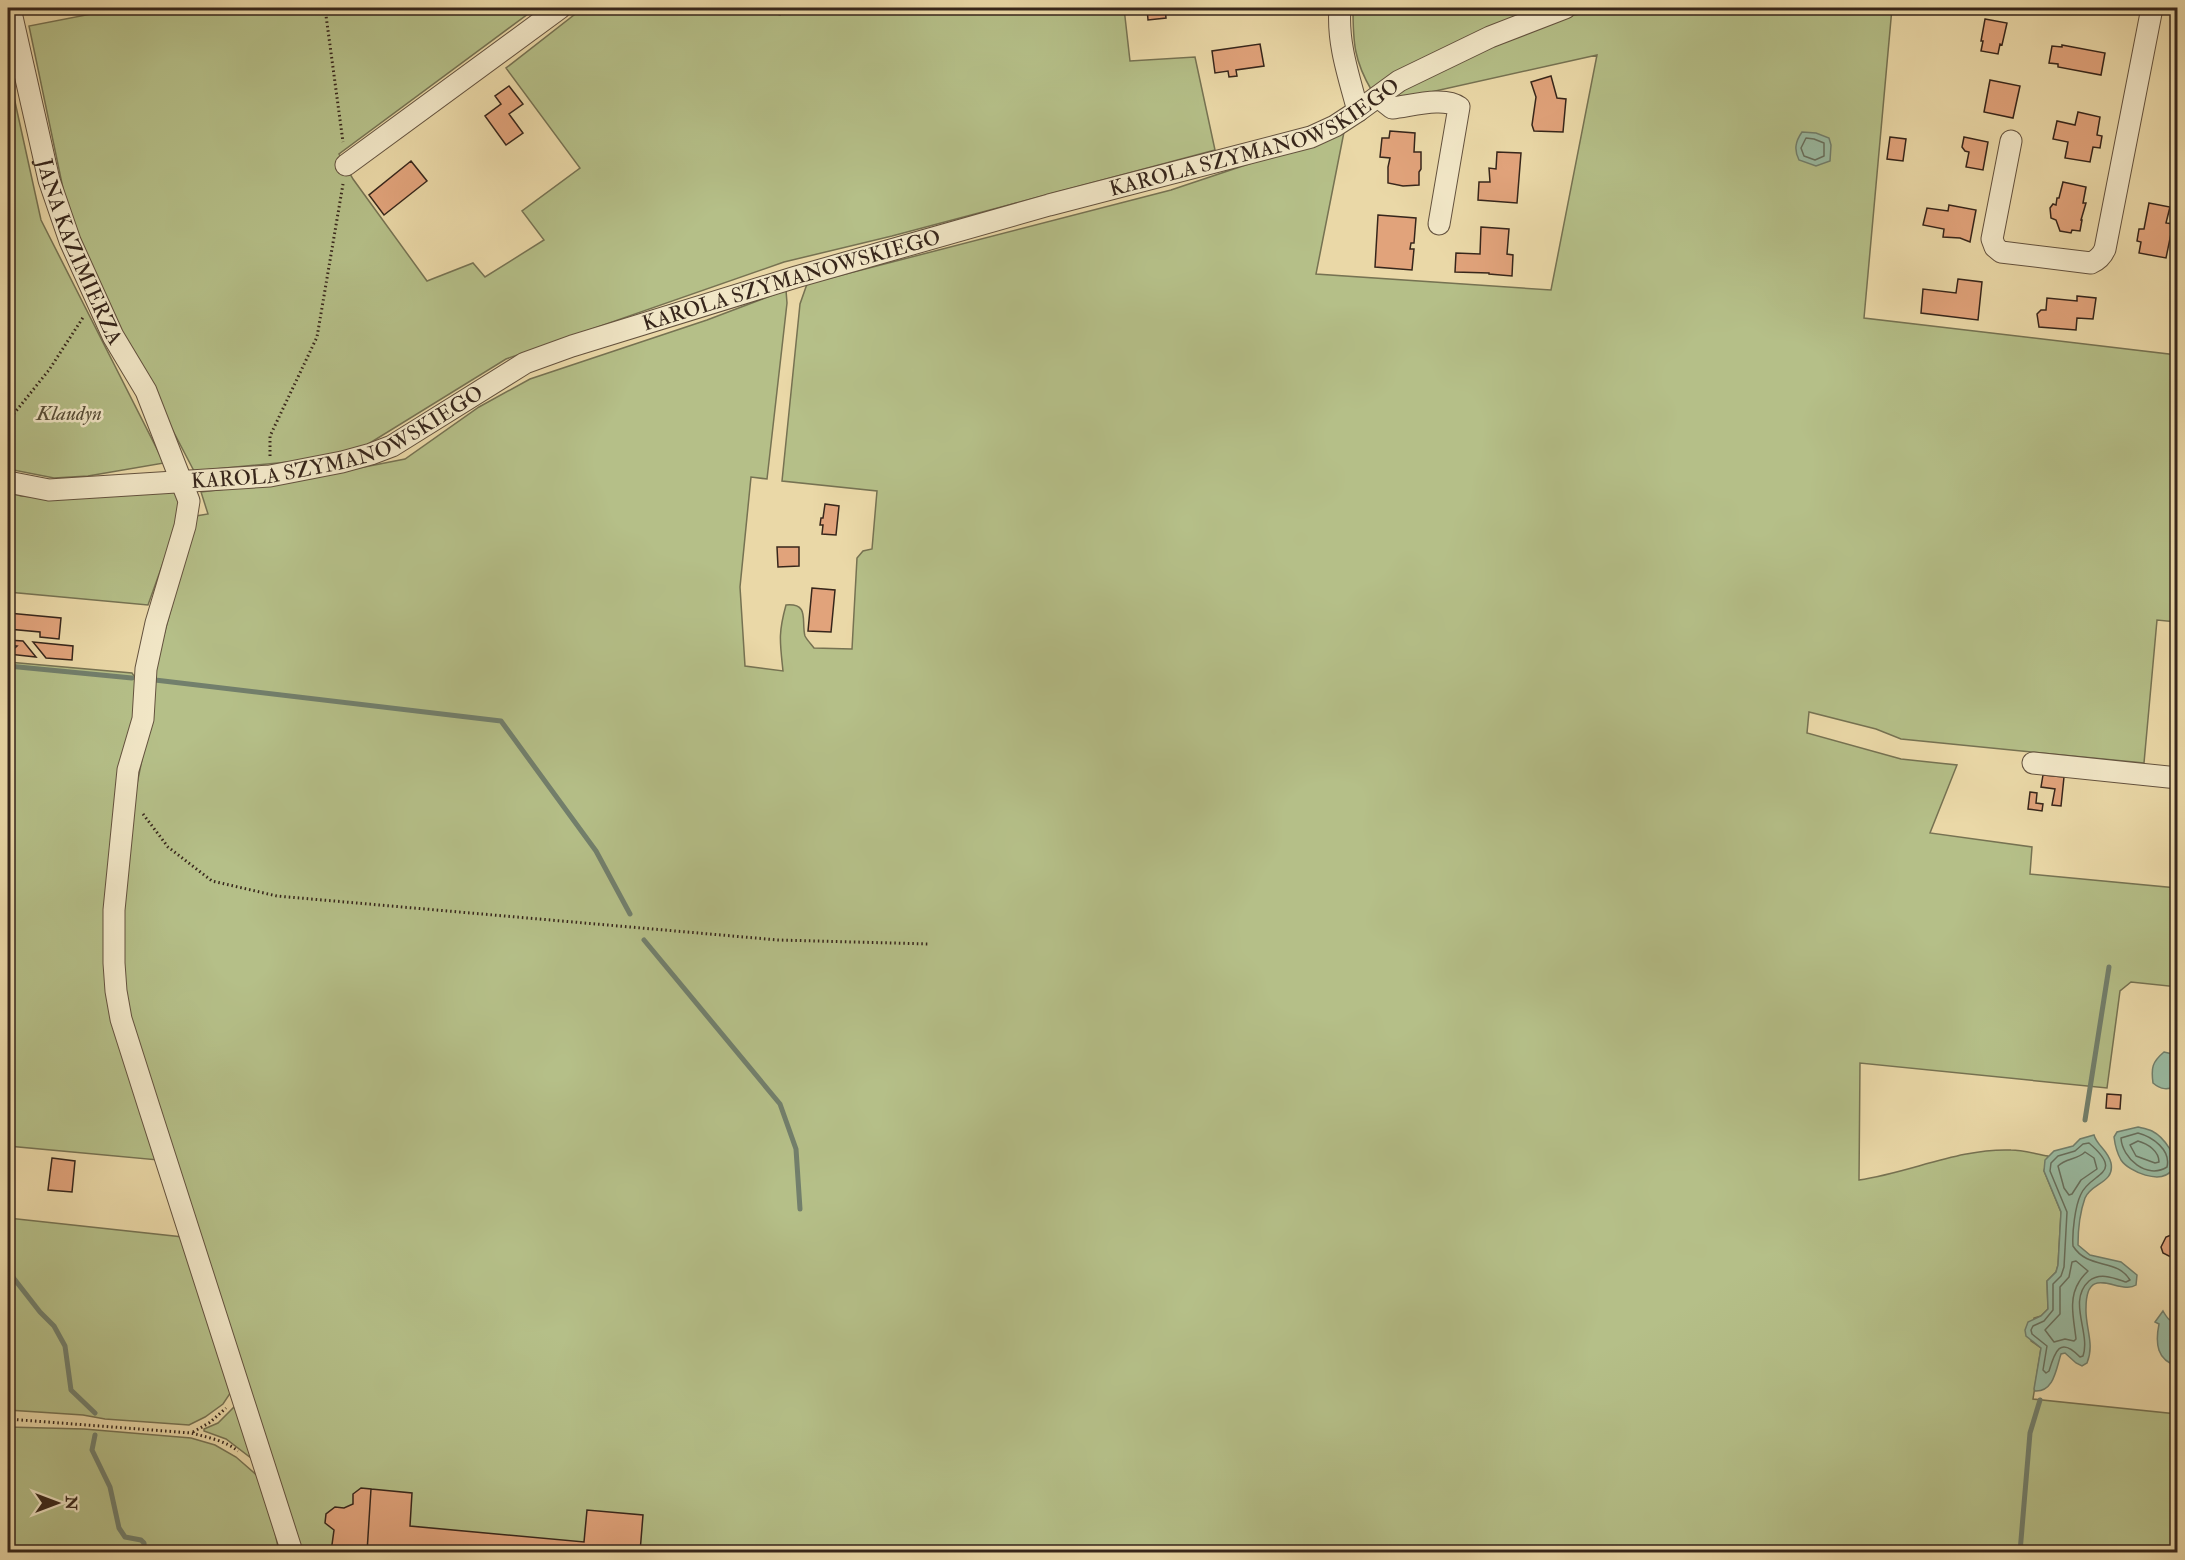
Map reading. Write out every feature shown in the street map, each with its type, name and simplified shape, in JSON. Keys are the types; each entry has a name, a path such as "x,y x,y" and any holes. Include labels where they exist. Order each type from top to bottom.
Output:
{"street":[{"name":"JANA KAZIMIERZA","path":"10,8 49,180 70,241 113,336 146,391 189,501 156,623 146,669 143,719 128,770 113,933 116,991 121,1019 292,1552"},
{"path":"346,165 560,8"},
{"path":"1340,8 1338,29 1340,43 1358,111"},
{"name":"KAROLA SZYMANOWSKIEGO","path":"8,482 49,490 270,476 342,462 392,446 525,363 572,346 796,277 1049,205 1311,137 1335,126 1400,81 1490,37 1564,8"},
{"path":"2011,141 1992,239 1995,247 2001,252 2091,263 2096,261 2103,254 2152,8"},
{"path":"1378,97 1392,108 1444,101 1453,102 1459,107 1439,224"},
{"path":"2033,763 2178,778"}],"path":[{"path":"270,476 270,436 317,337 346,165 325,8"},
{"path":"8,420 49,370 85,315 90,288"},
{"path":"126,791 168,847 212,881 277,896 778,940 930,944"},
{"path":"191,1433 209,1423 235,1400 240,1386"},
{"path":"8,1419 191,1433 233,1447 242,1455"}],"green space":[{"path":"122,8 536,8 339,154 353,179 427,281 473,263 485,277 544,240 522,211 580,168 506,68 583,8 759,8 780,15 780,8 1124,8 1130,61 1195,57 1215,150 892,236 784,262 506,359 365,446 320,459 194,471 113,316 69,217 29,26"},
{"path":"1353,8 1544,8 1372,91 1358,61 1353,31"},
{"path":"1618,8 1892,8 1864,318 2177,355 2177,622 2157,620 2144,763 1901,739 1876,729 1809,712 1807,733 1901,759 1957,765 1930,833 2032,847 2030,874 2177,888 2178,987 2131,982 2120,991 2107,1088 1860,1063 1859,1180 1992,1150 2016,1150 2048,1156 2044,1171 2061,1212 2058,1265 2056,1272 2047,1281 2048,1309 2041,1316 2034,1318 2031,1341 2041,1348 2033,1399 2177,1414 2177,1552 301,1552 134,1040 123,983 124,888 129,823 145,745 155,668 196,516 208,514 201,492 298,480 405,459 479,407 530,379 707,320 786,290 787,303 767,479 751,477 740,587 745,666 783,671 780,638 786,605 794,605 802,610 805,636 814,648 852,649 857,558 863,551 872,549 877,491 782,481 800,304 807,284 1171,190 1344,132 1316,274 1551,290 1597,55 1395,100 1399,89 1555,18"},
{"name":"Klaudyn","path":"8,70 41,220 164,463 88,476 54,478 8,469"},
{"path":"168,491 181,494 177,524 148,605 8,592 8,492 21,496 44,498"},
{"path":"8,662 132,673 140,685 106,958 158,1160 8,1146"},
{"path":"8,1218 183,1237 231,1392 223,1404 189,1425 8,1410"},
{"path":"240,1401 255,1461 226,1439 204,1431 218,1423"},
{"path":"8,1427 84,1429 191,1438 215,1445 236,1457 260,1478 271,1513 279,1552 8,1552"}],"water":[{"path":"1802,132 1816,133 1829,138 1830,161 1816,166 1799,160 1796,146"},
{"path":"2164,1052 2177,1055 2177,1086 2168,1089 2153,1083 2152,1078 2155,1062"},
{"path":"2138,1127 2156,1134 2169,1148 2174,1165 2167,1174 2153,1177 2145,1175 2131,1169 2121,1160 2114,1137 2117,1132"},
{"path":"2094,1135 2110,1159 2111,1170 2106,1179 2092,1189 2085,1198 2078,1245 2090,1255 2121,1262 2137,1275 2136,1285 2121,1287 2098,1283 2092,1286 2087,1294 2086,1308 2090,1342 2087,1363 2082,1366 2065,1353 2061,1354 2056,1373 2050,1384 2046,1388 2035,1391 2041,1348 2026,1336 2025,1330 2028,1322 2041,1316 2048,1309 2047,1281 2056,1272 2058,1265 2061,1212 2044,1171 2045,1160 2054,1151 2073,1146 2080,1139"},
{"path":"2163,1311 2172,1322 2177,1323 2177,1366 2165,1360 2159,1350 2157,1338 2159,1324 2155,1322"}],"building":[{"path":"1147,8 1165,8 1166,18 1148,20"},
{"path":"1985,19 2007,23 1998,54 1981,51"},
{"path":"1260,44 1264,66 1236,70 1237,76 1229,77 1228,71 1215,73 1212,51"},
{"path":"2062,45 2105,53 2101,75 2058,67 2058,64 2049,63 2052,46 2062,47"},
{"path":"1551,76 1557,98 1566,99 1563,132 1534,131 1532,125 1536,97 1531,82"},
{"path":"1990,80 2020,86 2013,118 1984,112"},
{"path":"509,86 523,104 509,114 523,133 506,145 485,116 501,104 495,96"},
{"path":"2078,112 2100,117 2097,135 2102,136 2100,148 2093,147 2090,162 2065,158 2068,142 2053,139 2057,121 2075,125"},
{"path":"1390,131 1415,133 1414,152 1421,152 1419,185 1403,186 1388,183 1390,158 1380,157 1382,138 1389,138"},
{"path":"1890,137 1906,139 1903,161 1887,159"},
{"path":"1964,137 1988,142 1983,170 1966,167 1969,152 1962,147"},
{"path":"1497,152 1521,153 1517,203 1478,200 1479,182 1490,182 1489,168 1496,169"},
{"path":"411,161 427,181 384,215 369,195"},
{"path":"2063,182 2086,187 2083,203 2086,203 2080,231 2072,230 2071,233 2060,231 2056,220 2051,218 2050,208 2053,204 2056,205"},
{"path":"2149,203 2170,207 2166,223 2173,224 2166,258 2139,253 2141,242 2137,241 2139,229 2144,229"},
{"path":"1949,205 1976,210 1970,242 1960,238 1943,237 1944,229 1923,225 1927,208 1948,211"},
{"path":"1378,215 1416,218 1414,243 1411,243 1410,249 1414,249 1412,270 1375,267"},
{"path":"1481,227 1509,229 1507,254 1513,255 1512,276 1455,272 1456,253 1480,254"},
{"path":"1958,279 1982,282 1978,320 1921,313 1923,289 1956,293"},
{"path":"2077,296 2096,298 2093,319 2077,318 2076,330 2039,327 2037,314 2041,310 2046,310 2047,298 2077,301"},
{"path":"825,504 839,506 836,535 822,534 823,525 820,525"},
{"path":"777,547 799,547 799,566 778,567"},
{"path":"812,588 835,590 831,632 808,631"},
{"path":"8,613 61,618 59,639 40,637 40,632 8,629"},
{"path":"8,640 23,641 36,657 8,654 17,646 8,645"},
{"path":"33,642 73,646 72,660 46,658"},
{"path":"2043,775 2064,777 2061,806 2052,805 2055,789 2041,787"},
{"path":"2030,792 2037,793 2036,803 2043,804 2042,811 2028,809"},
{"path":"2107,1094 2121,1095 2120,1109 2106,1108"},
{"path":"52,1158 75,1161 72,1192 48,1190"},
{"path":"2178,1236 2178,1298 2176,1298 2173,1258 2163,1253 2161,1247 2166,1237"},
{"path":"361,1488 371,1489 367,1552 331,1552 334,1530 325,1523 326,1514 335,1507 344,1508 353,1504 353,1494"},
{"path":"371,1489 412,1493 410,1526 584,1542 587,1510 643,1515 640,1552 367,1552"}],"waterway":[{"path":"8,666 132,678"},
{"path":"155,680 501,721 596,851 630,914"},
{"path":"644,940 780,1104 796,1149 800,1209"},
{"path":"2085,1120 2109,967"},
{"path":"8,1271 54,1326 65,1346 71,1390 95,1413"},
{"path":"2020,1552 2030,1433 2040,1400"},
{"path":"95,1435 92,1450 110,1487 119,1528 125,1537 141,1540 144,1543 145,1552"}]}
